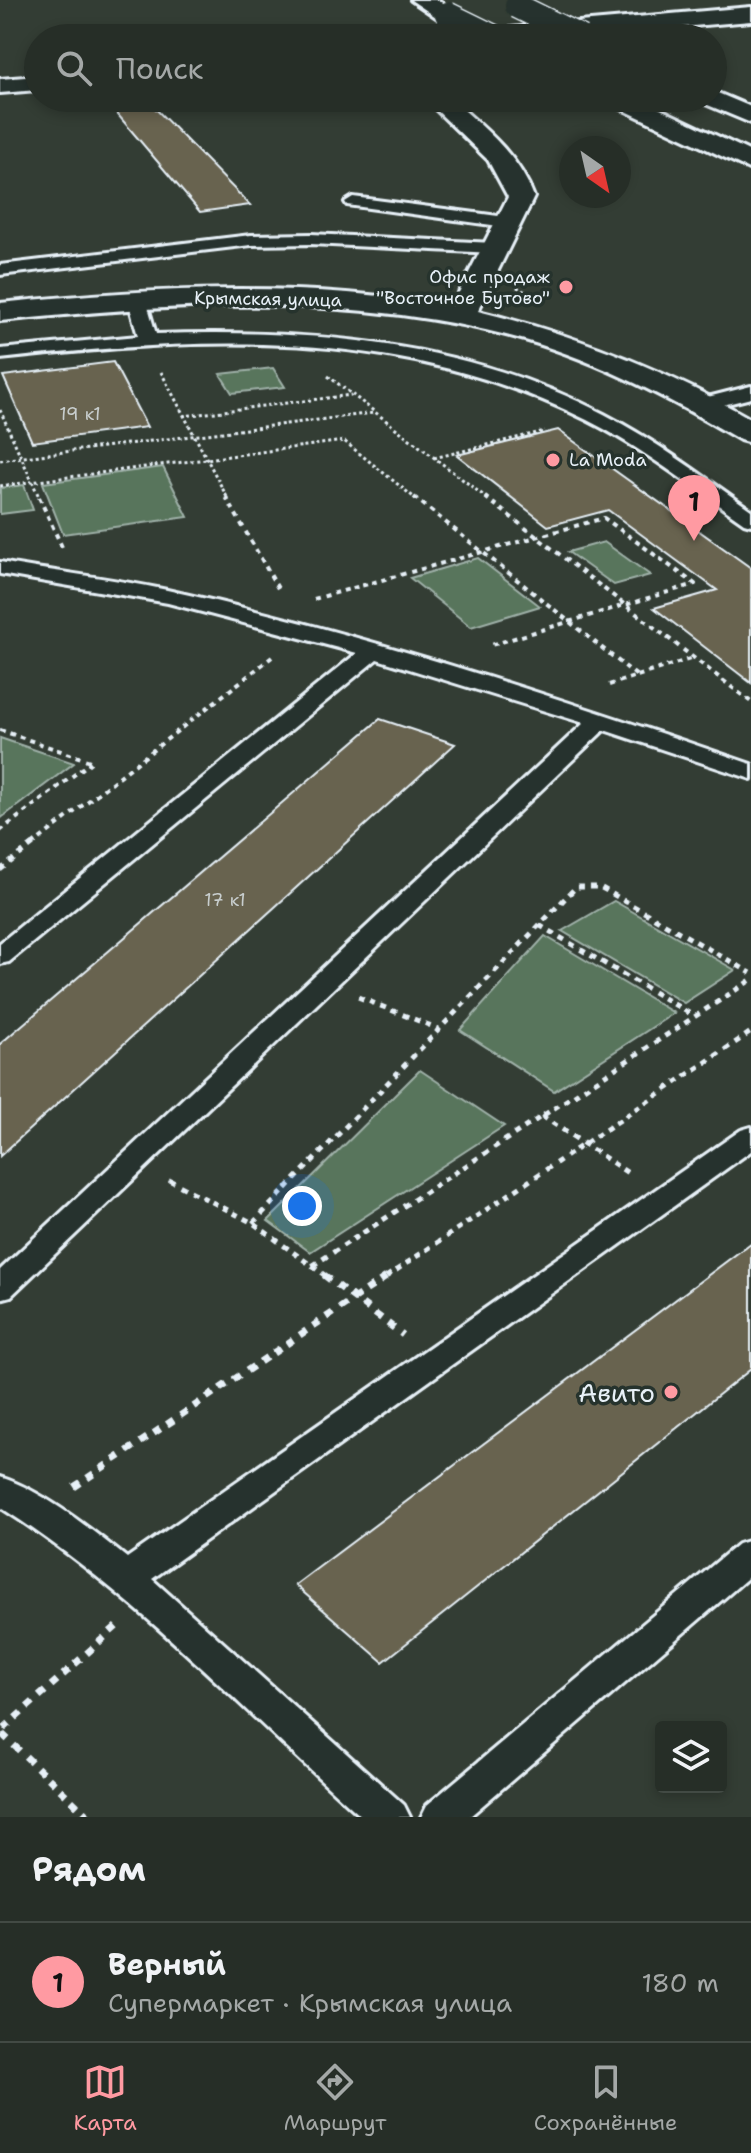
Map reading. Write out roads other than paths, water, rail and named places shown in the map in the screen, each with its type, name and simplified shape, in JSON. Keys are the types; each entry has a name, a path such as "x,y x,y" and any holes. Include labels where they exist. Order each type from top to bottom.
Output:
{"main road":[{"path":"422,0 467,24"},
{"path":"510,3 553,24"},
{"path":"637,24 751,14"},
{"path":"0,86 24,84"},
{"path":"727,105 751,116"},
{"path":"451,112 502,159 516,177 521,197 461,316"},
{"path":"647,112 751,162"},
{"name":"Крымская улица","path":"0,312 137,300 314,298 385,303 538,334 703,404 751,433"}],"lane":[{"path":"353,202 500,235"},
{"path":"0,270 251,240 500,235"},
{"path":"137,300 148,338"},
{"path":"0,354 148,338 224,335 302,337 444,359 541,391 619,431 751,519"},
{"path":"703,404 751,392"},
{"path":"0,568 164,596 305,631 602,719 751,772"},
{"path":"0,956 374,650"},
{"path":"0,1288 602,719"},
{"path":"137,1588 435,1360 751,1137"},
{"path":"0,1490 37,1512 137,1588 390,1817"},
{"path":"441,1817 751,1554"}],"place":[{"name":"Офис продаж \"Восточное Бутово\"","path":"566,287"},
{"name":"La Moda","path":"553,460"},
{"name":"Верный","path":"694,541"},
{"name":"Авито","path":"671,1392"}]}
